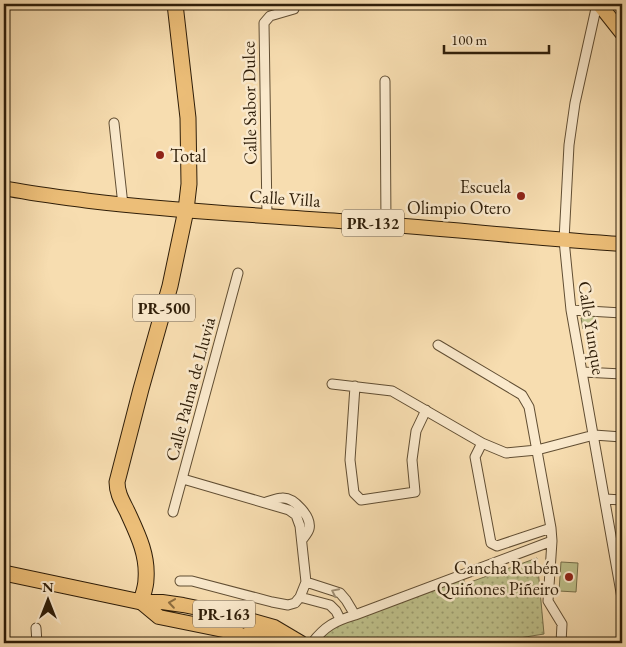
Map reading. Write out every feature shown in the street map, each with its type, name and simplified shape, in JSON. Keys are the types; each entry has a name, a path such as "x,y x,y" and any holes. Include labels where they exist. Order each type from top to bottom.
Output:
{"highway":[{"name":"PR-500","path":"141,602 146,580 146,561 138,534 119,496 117,482 170,286 186,210 189,184 188,118 175,4"},
{"name":"PR-163","path":"10,575 141,602"}],"main road":[{"path":"598,4 622,32"},
{"name":"Calle Villa","path":"5,189 30,194 186,210 386,224 622,244"},
{"name":"PR-163","path":"141,602 159,616 233,632 262,643"},
{"name":"PR-163","path":"141,602 162,602 232,615 274,627 301,643"},
{"path":"200,625 227,625 246,629 283,643"}],"street":[{"name":"Calle Yunque","path":"598,4 575,103 569,145 564,240 571,310 604,499 619,565 622,598"},
{"name":"Calle Sabor Dulce","path":"267,216 264,23 270,16 294,9"},
{"path":"385,81 386,224"},
{"path":"114,123 123,204"},
{"name":"Calle Palma de Lluvia","path":"173,512 238,273"},
{"path":"571,310 622,313"},
{"path":"438,345 522,395 529,407 551,528 552,541 548,600 562,624 561,643"},
{"path":"583,372 622,374"},
{"path":"332,384 392,391 482,443 506,453 537,450 594,435 622,437"},
{"path":"355,386 350,460 354,493 360,500 415,492 412,460 416,431 426,410"},
{"path":"482,443 475,457 492,543 497,546 551,528"},
{"path":"180,581 192,581 288,605 296,603 306,582 300,526 296,515 289,510 183,480"},
{"path":"604,499 622,500"},
{"path":"312,643 320,633 331,624 340,620 552,541"},
{"path":"306,582 340,593 355,615"},
{"path":"300,597 330,605 336,611 340,620"},
{"path":"36,628 36,642 46,643"}],"green space":[{"path":"595,315 597,326 583,329 581,318"},
{"path":"537,558 544,634 488,643 322,643 320,640 332,626 463,577 465,584"},
{"name":"Cancha Rubén Quiñones Piñeiro","path":"561,562 578,563 576,592 559,591"}],"place":[{"name":"Total","path":"160,155"},
{"name":"Escuela Olimpio Otero","path":"521,196"},
{"name":"Cancha Rubén Quiñones Piñeiro","path":"569,577"}]}
